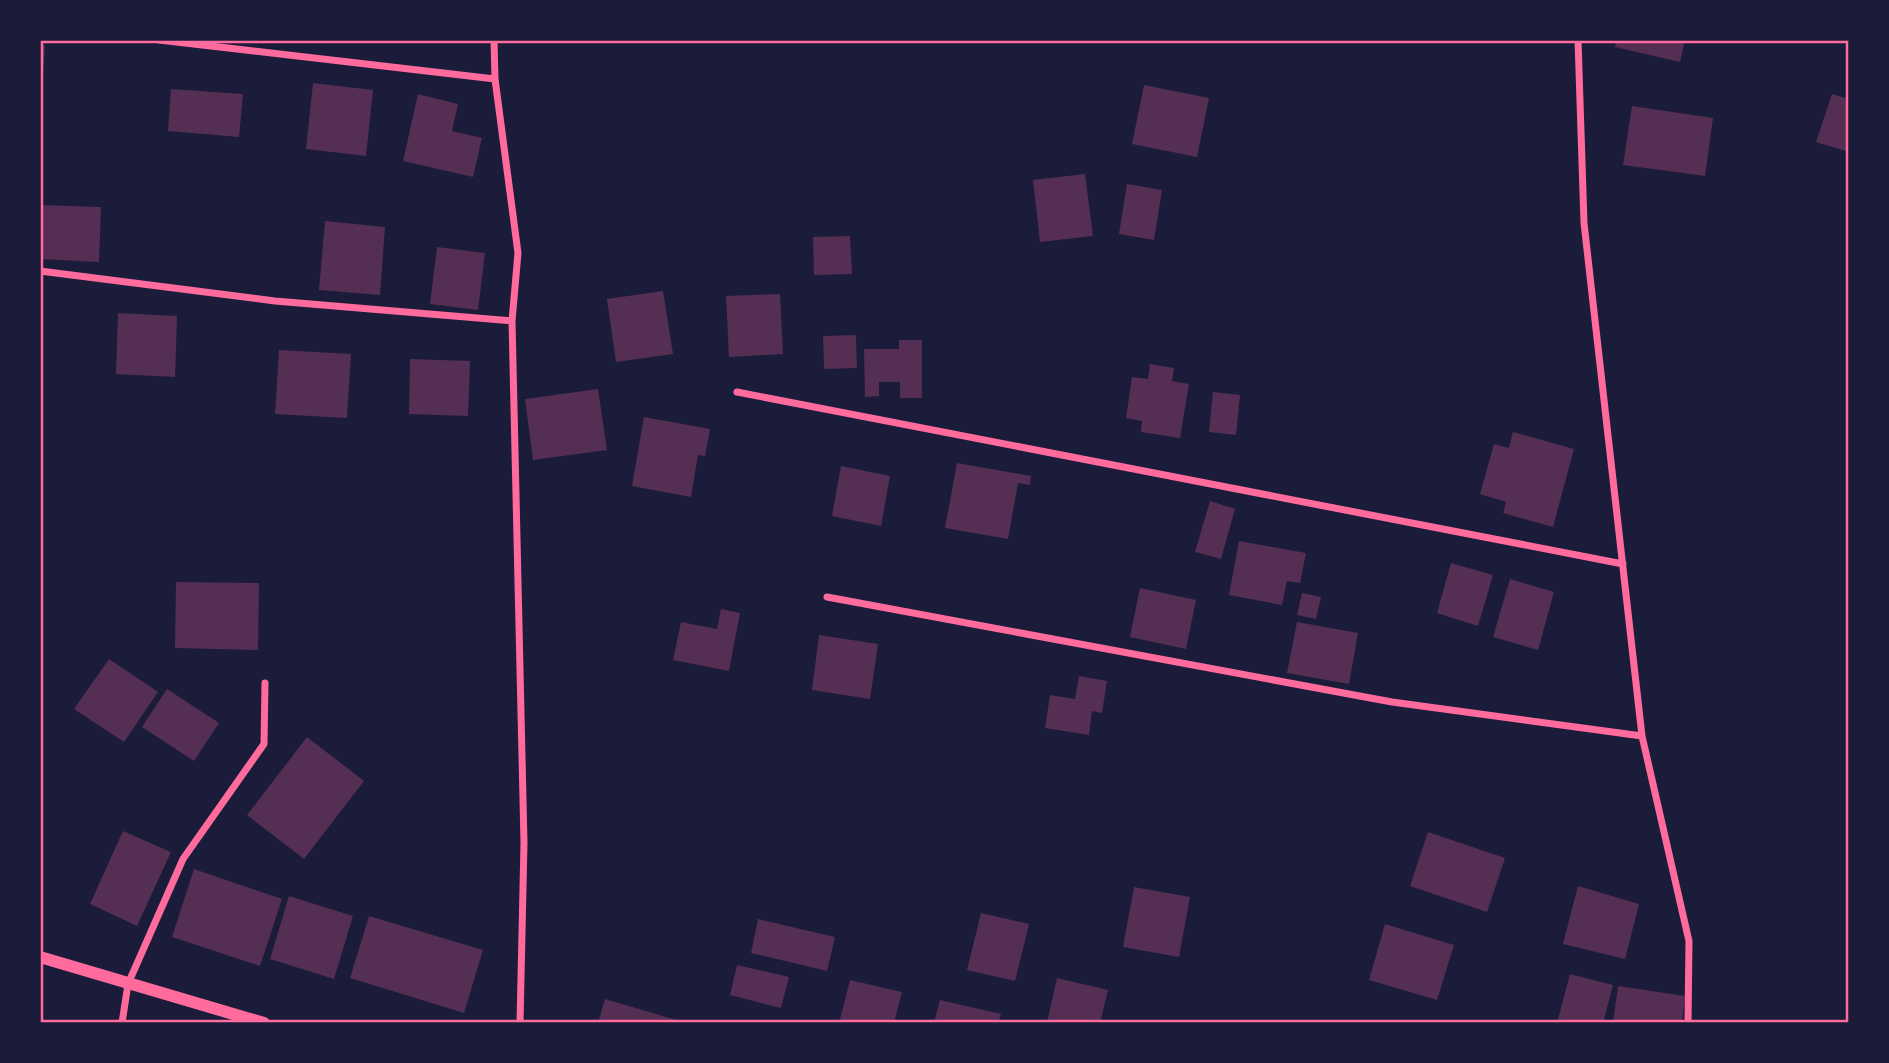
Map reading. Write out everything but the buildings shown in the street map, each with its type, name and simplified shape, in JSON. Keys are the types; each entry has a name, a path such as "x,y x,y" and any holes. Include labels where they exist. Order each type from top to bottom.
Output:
{"street":[{"path":"159,40 495,79"},
{"path":"494,40 495,79 518,253 512,321 524,843 520,1023"},
{"path":"1578,40 1584,223 1642,736 1689,941 1688,1023"},
{"path":"40,271 275,302 512,321"},
{"path":"737,392 1623,564"},
{"path":"827,597 1392,702 1642,736"},
{"path":"122,1023 128,984 183,859 264,744 265,683"},
{"path":"40,957 264,1023"}]}
